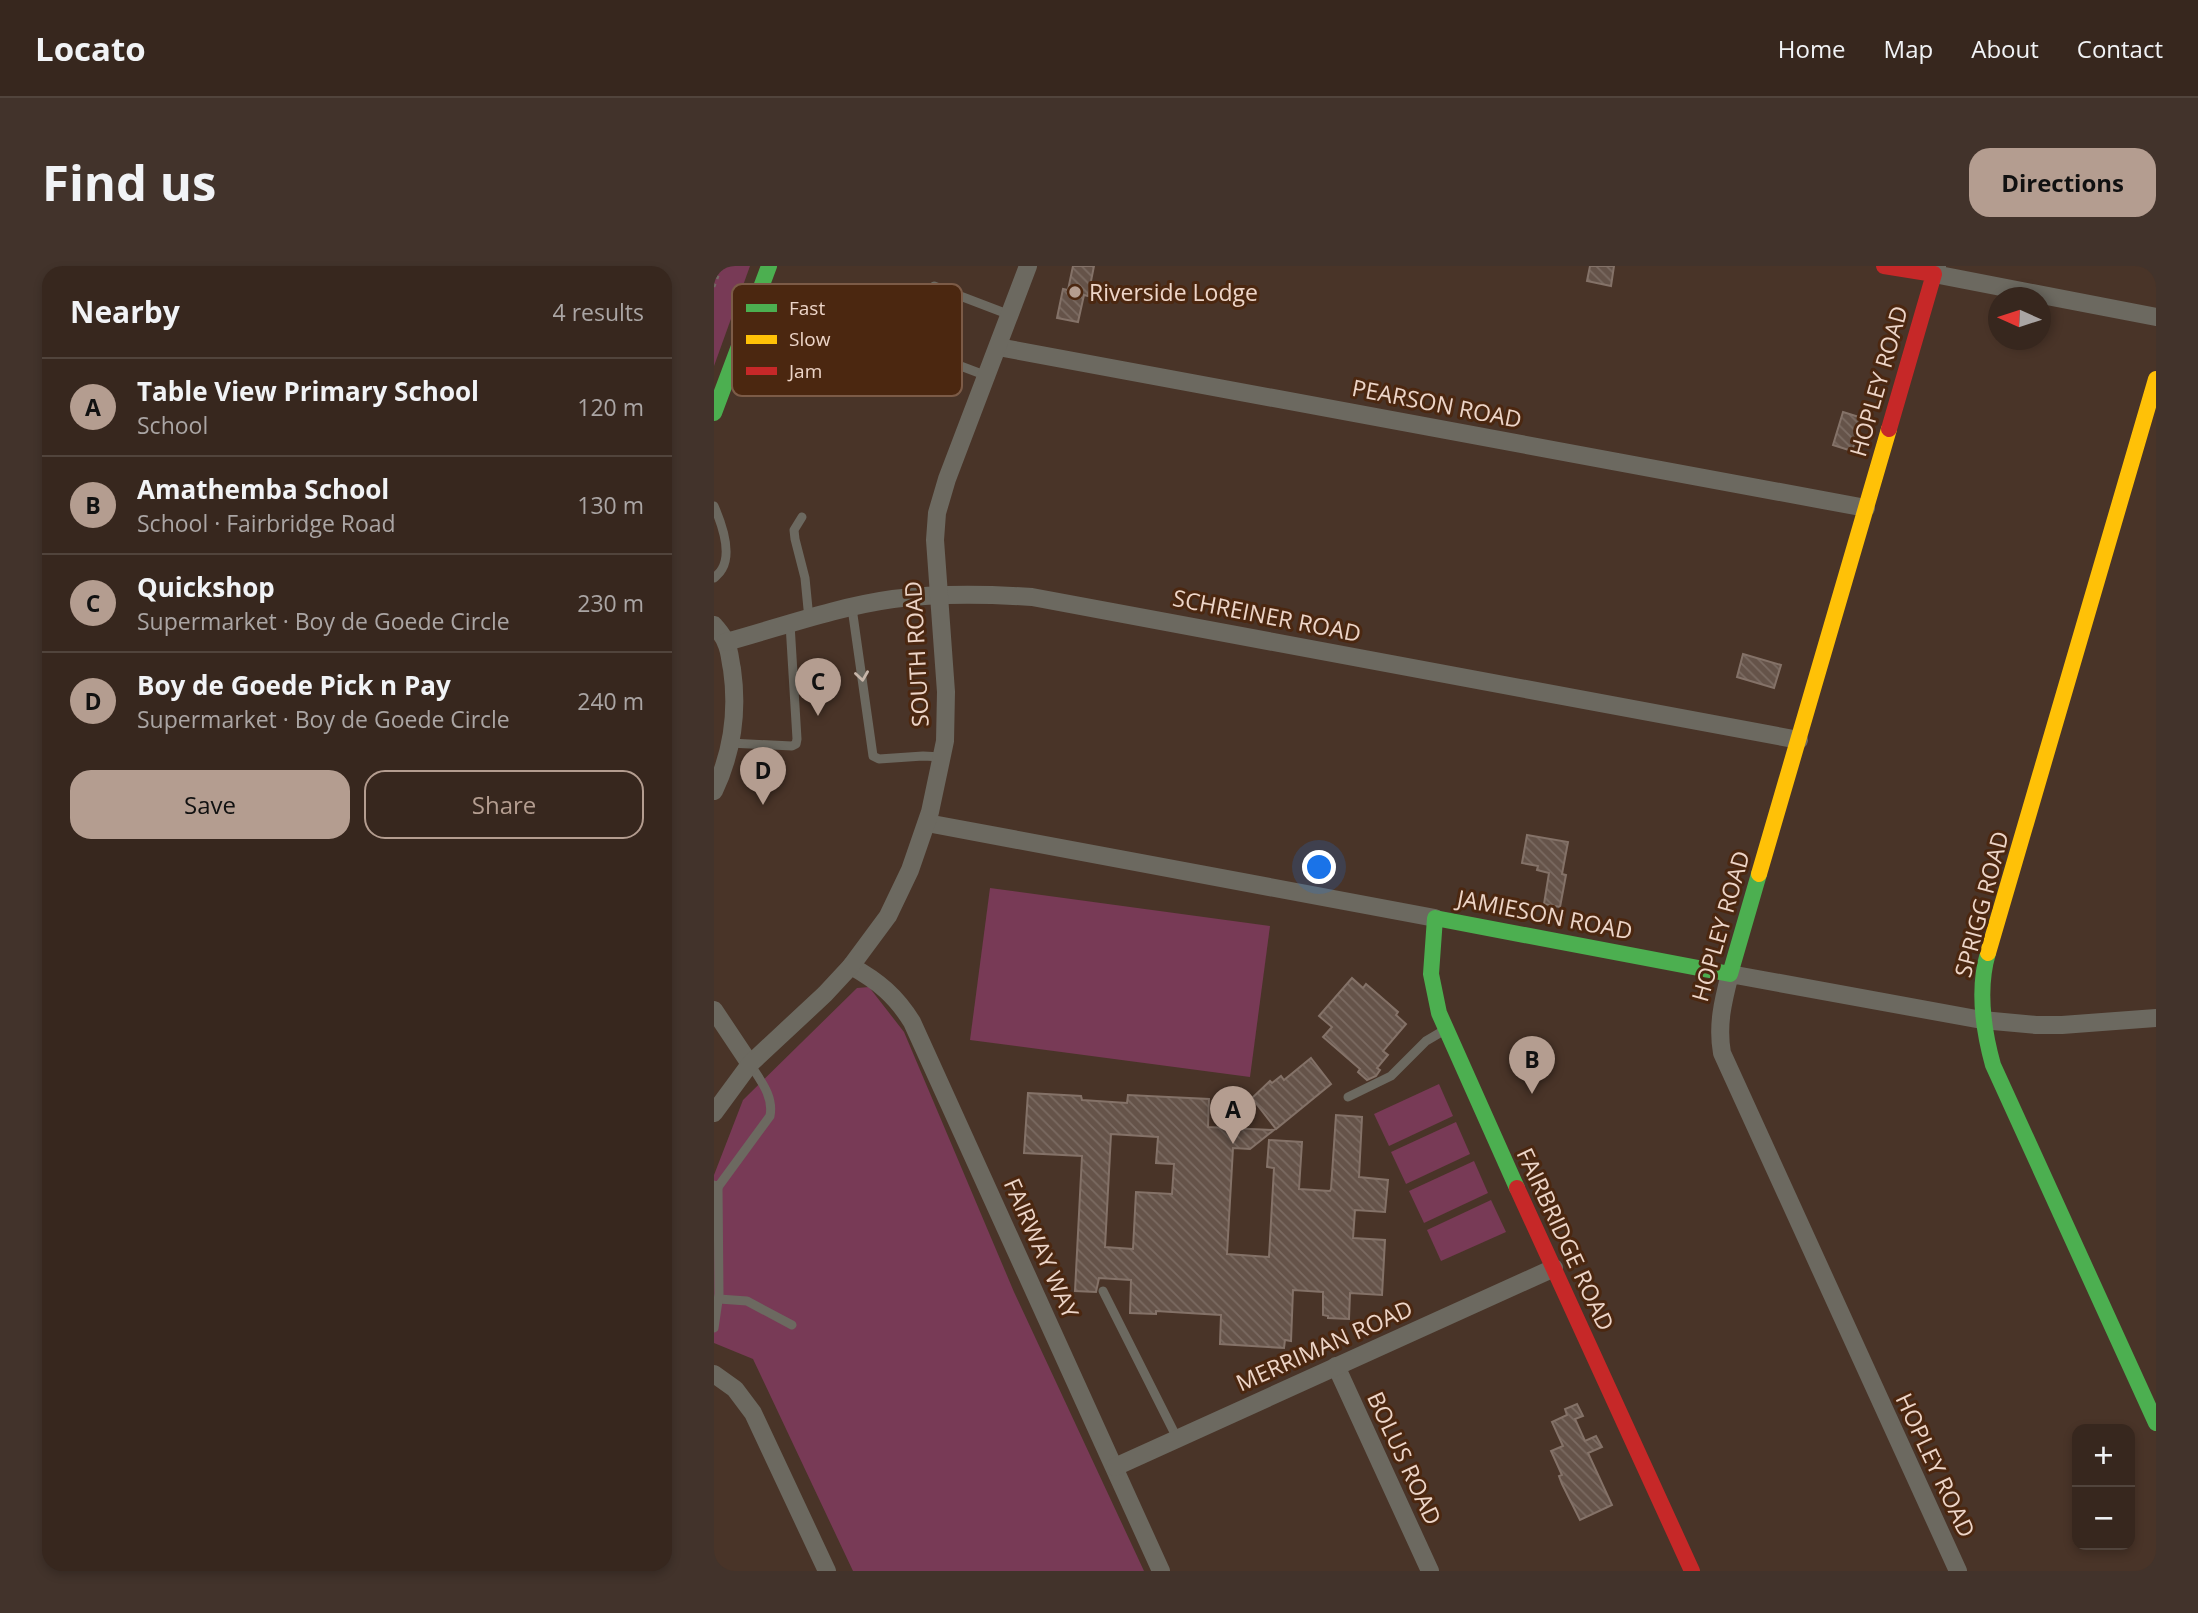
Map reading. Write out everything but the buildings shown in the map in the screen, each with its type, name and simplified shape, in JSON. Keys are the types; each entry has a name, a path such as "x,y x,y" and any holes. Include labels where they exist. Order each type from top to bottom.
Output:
{"street":[{"path":"762,284 769,266"},
{"name":"SOUTH ROAD","path":"714,1113 750,1064 851,966 888,916 911,870 927,823 942,757 946,692 935,540 937,513 947,479 1028,266"},
{"path":"1884,266 1936,270 2156,317"},
{"name":"HOPLEY ROAD","path":"1936,270 1730,974 1720,1015 1719,1036 1722,1053 1958,1571"},
{"name":"PEARSON ROAD","path":"998,346 1866,508"},
{"path":"714,413 732,365"},
{"name":"SPRIGG ROAD","path":"2156,379 1985,963 1981,995 1982,1020 1993,1065 2156,1423"},
{"name":"SCHREINER ROAD","path":"726,642 892,600 972,593 1032,597 1799,740"},
{"path":"714,625 726,642 734,687 734,718 730,743 723,771 714,791"},
{"name":"JAMIESON ROAD","path":"927,823 1982,1020 2062,1025 2156,1017"},
{"name":"FAIRBRIDGE ROAD","path":"1435,918 1430,953 1431,990 1445,1030 1692,1571"},
{"name":"FAIRWAY WAY","path":"851,966 886,988 902,1005 912,1023 1161,1571"},
{"path":"714,1010 750,1064"},
{"name":"MERRIMAN ROAD","path":"1115,1467 1554,1268"},
{"name":"BOLUS ROAD","path":"1336,1366 1430,1571"},
{"path":"714,1374 735,1389 753,1413 827,1571"}],"lane":[{"path":"962,297 1010,315"},
{"path":"962,367 987,376"},
{"path":"714,506 721,523 725,550 722,569 714,578"},
{"path":"802,517 796,526 794,538 806,586 809,619"},
{"path":"852,608 873,756 879,759 942,757"},
{"path":"730,743 796,744 790,624"},
{"path":"1348,1097 1391,1076 1426,1041 1445,1030"},
{"path":"714,1328 719,1298 716,1186 770,1116 769,1096 750,1064"},
{"path":"1103,1291 1177,1438"},
{"path":"719,1298 747,1301 792,1325"}],"path":[{"path":"714,287 722,266"}],"shaded area":[{"path":"714,266 750,266 744,284 732,284 732,316 714,366"},
{"path":"990,888 1270,926 1250,1077 970,1040"},
{"path":"869,987 904,1032 1014,1292 1144,1571 853,1571 753,1359 714,1343 714,1175 743,1100 857,988"},
{"path":"1439,1084 1453,1116 1389,1146 1374,1114"},
{"path":"1456,1122 1470,1154 1406,1184 1391,1152"},
{"path":"1474,1161 1488,1193 1424,1223 1409,1191"},
{"path":"1491,1200 1506,1232 1441,1261 1427,1230"}],"traffic: fast":[{"path":"762,284 769,266"},
{"path":"714,413 732,365"},
{"path":"1517,1188 1439,1013 1431,974 1435,918 1730,974 1759,874"},
{"path":"1988,953 1982,995 1986,1038 1993,1065 2156,1423"}],"traffic: slow":[{"path":"1988,953 2156,379"},
{"path":"1759,874 1889,429"}],"traffic: jam":[{"path":"1884,266 1934,274 1889,429"},
{"path":"1517,1188 1692,1571"}],"place":[{"name":"Riverside Lodge","path":"1075,292"},
{"name":"Quickshop","path":"818,716"},
{"name":"Boy de Goede Pick n Pay","path":"763,805"},
{"name":"Amathemba School","path":"1532,1094"},
{"name":"Table View Primary School","path":"1233,1144"}]}
